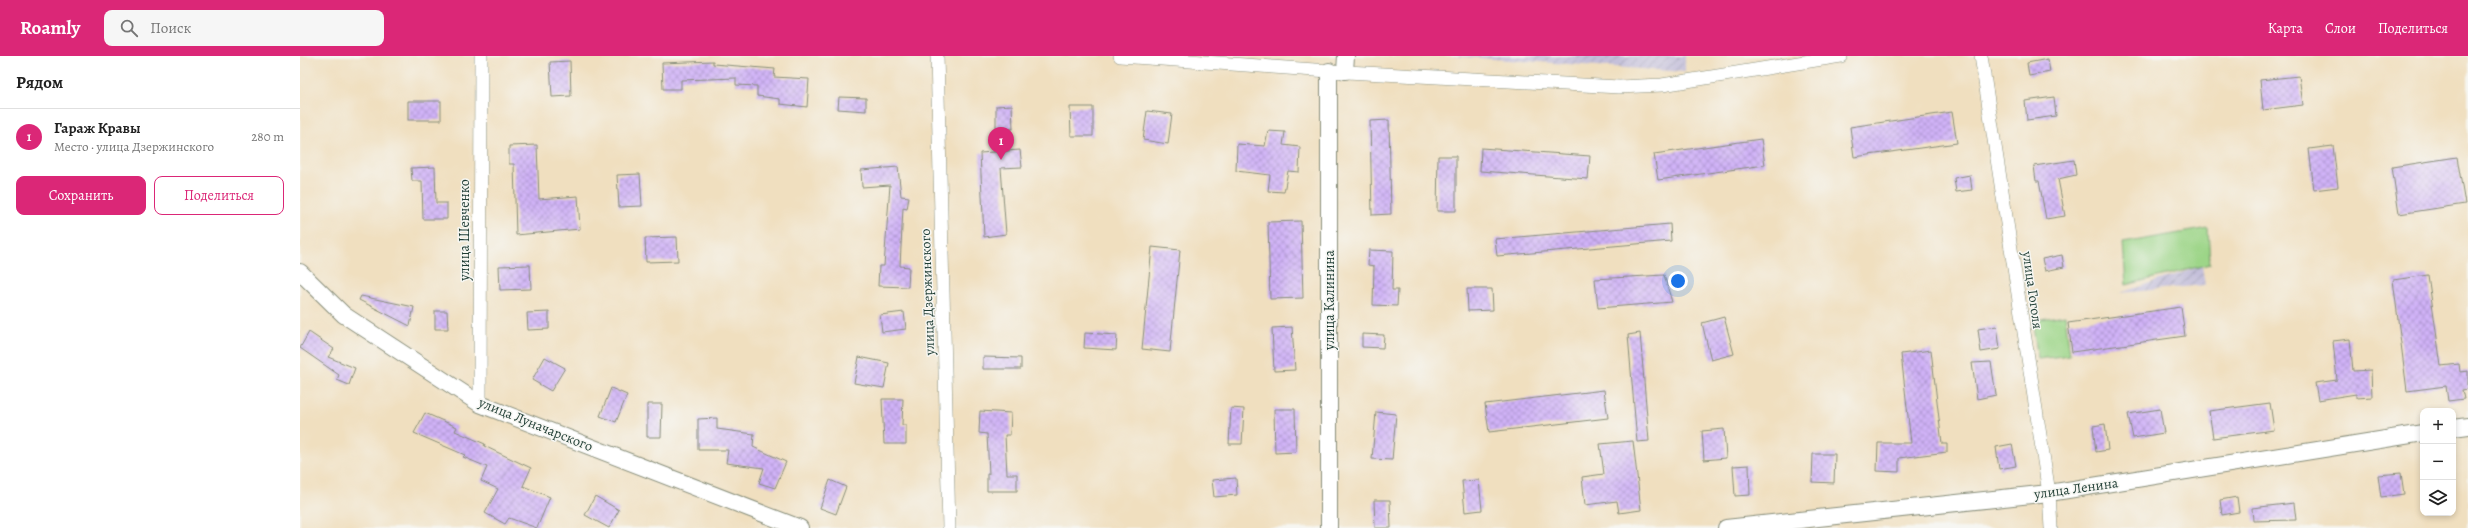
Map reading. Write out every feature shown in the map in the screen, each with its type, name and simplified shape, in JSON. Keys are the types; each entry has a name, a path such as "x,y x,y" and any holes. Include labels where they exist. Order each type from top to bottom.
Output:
{"street":[{"name":"улица Шевченко","path":"480,404 481,56"},
{"name":"улица Дзержинского","path":"937,56 949,528"},
{"path":"1120,56 1329,71 1346,64 1619,87 1662,85 1841,56"},
{"name":"улица Гоголя","path":"1981,56 2049,493 2051,528"},
{"name":"улица Калинина","path":"1329,71 1329,528"},
{"name":"улица Луначарского","path":"300,272 344,315 480,404 800,528"},
{"path":"2456,428 2468,426"},
{"name":"улица Ленина","path":"1726,528 2049,493 2420,433"}],"shaded area":[{"path":"1449,56 1685,56 1685,72"},
{"path":"2202,266 2205,285 2120,293"}],"green space":[{"path":"2208,228 2210,264 2126,285 2123,243"},
{"path":"2065,315 2070,355 2038,359 2033,327 2041,319"}],"building":[{"path":"2048,59 2050,72 2029,76 2027,63"},
{"path":"570,61 571,96 552,97 550,62"},
{"path":"713,61 713,64 775,69 774,77 809,79 807,107 780,104 780,99 757,96 757,86 736,85 736,78 681,80 681,89 663,89 662,63"},
{"path":"2299,76 2303,105 2263,110 2260,80"},
{"path":"839,97 866,98 866,111 838,109"},
{"path":"2054,97 2056,116 2027,120 2025,101"},
{"path":"408,101 441,101 441,120 408,120"},
{"path":"1012,105 1013,129 996,129 996,106"},
{"path":"1070,107 1093,107 1093,136 1071,136"},
{"path":"1147,111 1172,114 1168,144 1143,140"},
{"path":"1952,112 1957,143 1854,157 1850,127"},
{"path":"1389,120 1391,214 1372,215 1370,121"},
{"path":"1268,131 1285,132 1283,145 1300,147 1299,172 1288,171 1284,192 1268,191 1270,175 1236,171 1237,144 1265,146"},
{"path":"1761,139 1765,165 1658,180 1654,154"},
{"path":"537,145 539,199 578,196 580,229 516,235 514,164 509,164 509,146"},
{"path":"2333,146 2338,187 2314,190 2309,149"},
{"path":"1481,148 1590,156 1588,179 1480,171"},
{"path":"1020,150 1022,167 1001,168 1006,234 984,237 980,153"},
{"path":"1438,156 1456,156 1456,211 1437,211"},
{"path":"2457,157 2465,204 2399,214 2392,167"},
{"path":"2074,160 2076,175 2058,179 2065,216 2046,219 2039,181 2036,181 2034,166"},
{"path":"435,167 436,203 447,203 447,219 423,219 422,181 412,181 411,168"},
{"path":"898,167 901,196 909,197 907,209 903,208 900,266 909,267 908,287 878,286 879,266 884,266 890,185 862,187 861,170"},
{"path":"640,174 642,206 619,207 617,175"},
{"path":"1970,175 1972,190 1956,192 1954,178"},
{"path":"1301,221 1303,298 1270,299 1268,222"},
{"path":"1670,224 1671,241 1497,256 1495,239"},
{"path":"677,237 678,261 646,262 645,238"},
{"path":"1152,247 1180,250 1170,352 1142,349"},
{"path":"1369,250 1393,251 1392,290 1398,290 1397,306 1373,305 1374,266 1368,265"},
{"path":"2062,255 2064,267 2045,271 2042,259"},
{"path":"530,265 531,289 500,290 499,266"},
{"path":"1664,275 1672,302 1598,308 1595,279"},
{"path":"2428,275 2441,366 2459,364 2460,372 2468,371 2468,389 2462,390 2464,399 2448,401 2446,386 2407,391 2393,280"},
{"path":"1467,289 1492,289 1493,310 1468,311"},
{"path":"361,296 414,307 410,326 359,300"},
{"path":"2181,307 2185,336 2072,352 2068,323"},
{"path":"435,311 447,311 448,329 435,329"},
{"path":"549,312 549,329 528,330 527,313"},
{"path":"904,312 906,329 882,332 880,315"},
{"path":"1724,317 1734,354 1711,360 1702,323"},
{"path":"1997,326 2000,349 1981,352 1978,329"},
{"path":"1292,327 1295,370 1274,371 1272,328"},
{"path":"309,332 334,349 328,357 355,368 349,385 337,380 339,375 300,348"},
{"path":"1085,333 1117,335 1116,350 1084,348"},
{"path":"1640,333 1649,441 1637,442 1628,335"},
{"path":"1362,334 1384,335 1383,348 1362,347"},
{"path":"2350,339 2353,371 2371,370 2372,397 2356,398 2356,394 2318,400 2315,383 2337,380 2333,341"},
{"path":"1931,350 1942,444 1947,444 1947,452 1899,458 1899,472 1877,471 1878,443 1911,443 1901,354"},
{"path":"545,357 565,368 551,391 532,380"},
{"path":"859,357 889,363 884,388 854,383"},
{"path":"983,357 1021,358 1021,369 983,369"},
{"path":"1991,362 1996,395 1977,399 1972,363"},
{"path":"611,388 627,395 616,422 600,416"},
{"path":"1604,390 1608,418 1489,432 1485,404"},
{"path":"882,399 903,399 902,425 906,425 906,444 884,444"},
{"path":"2270,403 2274,430 2213,438 2209,411"},
{"path":"647,404 662,404 661,437 647,437"},
{"path":"1231,408 1244,409 1242,444 1229,444"},
{"path":"1274,409 1295,409 1296,452 1275,453"},
{"path":"2160,409 2164,433 2133,438 2128,414"},
{"path":"980,411 1011,413 1010,435 1005,435 1007,474 1017,474 1017,491 987,491 987,474 989,474 987,434 979,433"},
{"path":"1376,412 1396,414 1392,460 1372,459"},
{"path":"425,413 457,427 455,431 485,444 484,446 531,468 523,486 550,497 537,528 509,518 505,524 485,513 498,489 481,481 487,467 463,457 465,455 414,433"},
{"path":"717,418 717,429 754,434 753,447 786,462 775,488 759,483 764,468 726,463 728,450 698,450 698,419"},
{"path":"2105,424 2108,450 2096,452 2093,426"},
{"path":"1724,429 1726,458 1704,460 1702,431"},
{"path":"1633,441 1641,510 1619,513 1617,501 1585,505 1582,477 1604,474 1600,444"},
{"path":"2012,444 2016,466 1999,469 1996,447"},
{"path":"1813,454 1835,454 1834,483 1812,482"},
{"path":"1749,465 1750,495 1735,496 1733,466"},
{"path":"2401,473 2404,494 2381,497 2378,475"},
{"path":"1236,478 1237,495 1214,497 1212,480"},
{"path":"830,480 846,487 836,514 820,508"},
{"path":"1479,480 1482,510 1465,512 1462,481"},
{"path":"595,496 619,510 609,528 585,515"},
{"path":"2237,497 2239,512 2222,515 2220,500"},
{"path":"1374,500 1390,500 1391,528 1375,528"},
{"path":"2294,503 2296,520 2253,521 2252,508"}],"place":[{"name":"Гараж Кравы","path":"1001,160"}]}
